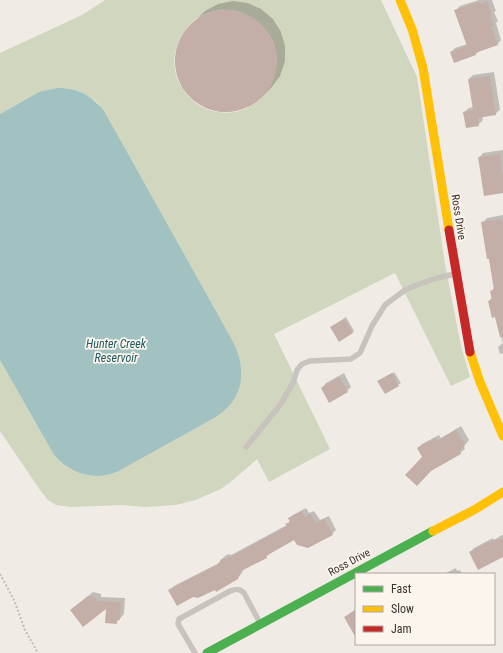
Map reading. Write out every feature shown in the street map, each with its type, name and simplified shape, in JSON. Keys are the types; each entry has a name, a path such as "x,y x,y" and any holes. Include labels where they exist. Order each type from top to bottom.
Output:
{"street":[{"name":"Ross Drive","path":"400,0 412,29 423,68 464,329 473,366 503,436"},
{"name":"Ross Drive","path":"207,653 441,526 474,510 503,492"}],"lane":[{"path":"246,447 280,405 293,383 297,370 302,364 310,361 351,359 360,353 372,326 385,305 405,290 422,282 456,274"},
{"path":"195,653 178,624 179,620 230,591 240,589 244,593 261,623"}],"path":[{"path":"0,574 14,600 25,630 38,653"}],"green space":[{"path":"105,0 381,0 417,77 445,264 461,346 470,377 451,386 395,273 274,334 330,449 269,482 257,459 221,489 195,500 176,505 145,507 123,505 71,507 56,505 48,500 0,431 0,360 54,455 61,462 75,471 91,476 108,475 117,472 216,417 230,404 239,387 98,103 85,94 72,89 60,88 37,94 0,114 0,53 82,15","holes":["226,9 223,10 238,11 259,23 271,37 276,53 276,69 271,85 261,98 248,108 232,112 213,111 202,107 192,100 181,86 175,72 174,64 176,48 183,32 198,18 205,14"]}],"water":[{"name":"Hunter Creek Reservoir","path":"57,88 78,91 89,97 104,111 232,340 240,362 241,372 238,392 226,409 216,417 117,472 108,475 91,476 82,474 68,467 54,455 0,360 0,114 39,92"}],"building":[{"path":"487,1 494,26 491,27 498,45 475,53 476,55 454,63 450,52 467,46 454,10"},
{"path":"226,10 246,14 254,18 262,25 269,33 273,41 277,61 273,81 269,89 262,97 254,104 246,108 226,112 206,108 198,104 190,97 183,89 179,81 175,61 179,41 183,33 190,25 198,18 206,14"},
{"path":"490,76 496,115 478,118 479,126 466,128 463,112 473,110 468,79"},
{"path":"500,154 503,176 503,193 484,196 478,157"},
{"path":"501,219 502,222 503,221 503,337 500,337 495,317 492,318 488,301 492,300 490,291 494,290 481,222"},
{"path":"344,319 353,333 339,342 330,327"},
{"path":"392,373 399,386 385,394 377,381"},
{"path":"339,377 348,392 329,403 321,388"},
{"path":"456,430 465,445 460,451 461,454 431,471 417,486 405,475 422,457 417,448 435,438 437,441"},
{"path":"302,511 305,517 310,514 316,523 324,519 333,535 308,548 297,545 294,540 266,556 267,558 241,571 238,579 216,592 215,590 198,598 193,597 177,606 168,590 219,564 218,563 220,560 228,558 287,526 285,524 290,522 288,518"},
{"path":"497,539 503,539 503,557 478,570 469,552"},
{"path":"88,596 97,598 97,601 121,602 120,620 117,619 117,624 105,623 106,609 83,627 70,610"},
{"path":"355,611 355,636 344,617"}],"traffic: fast":[{"path":"355,573 433,531"},
{"path":"207,653 355,573"}],"traffic: slow":[{"path":"400,0 412,29 423,68 449,230"},
{"path":"470,352 480,382 503,436"},
{"path":"433,531 474,510 503,492"}],"traffic: jam":[{"path":"449,230 470,352"}]}
